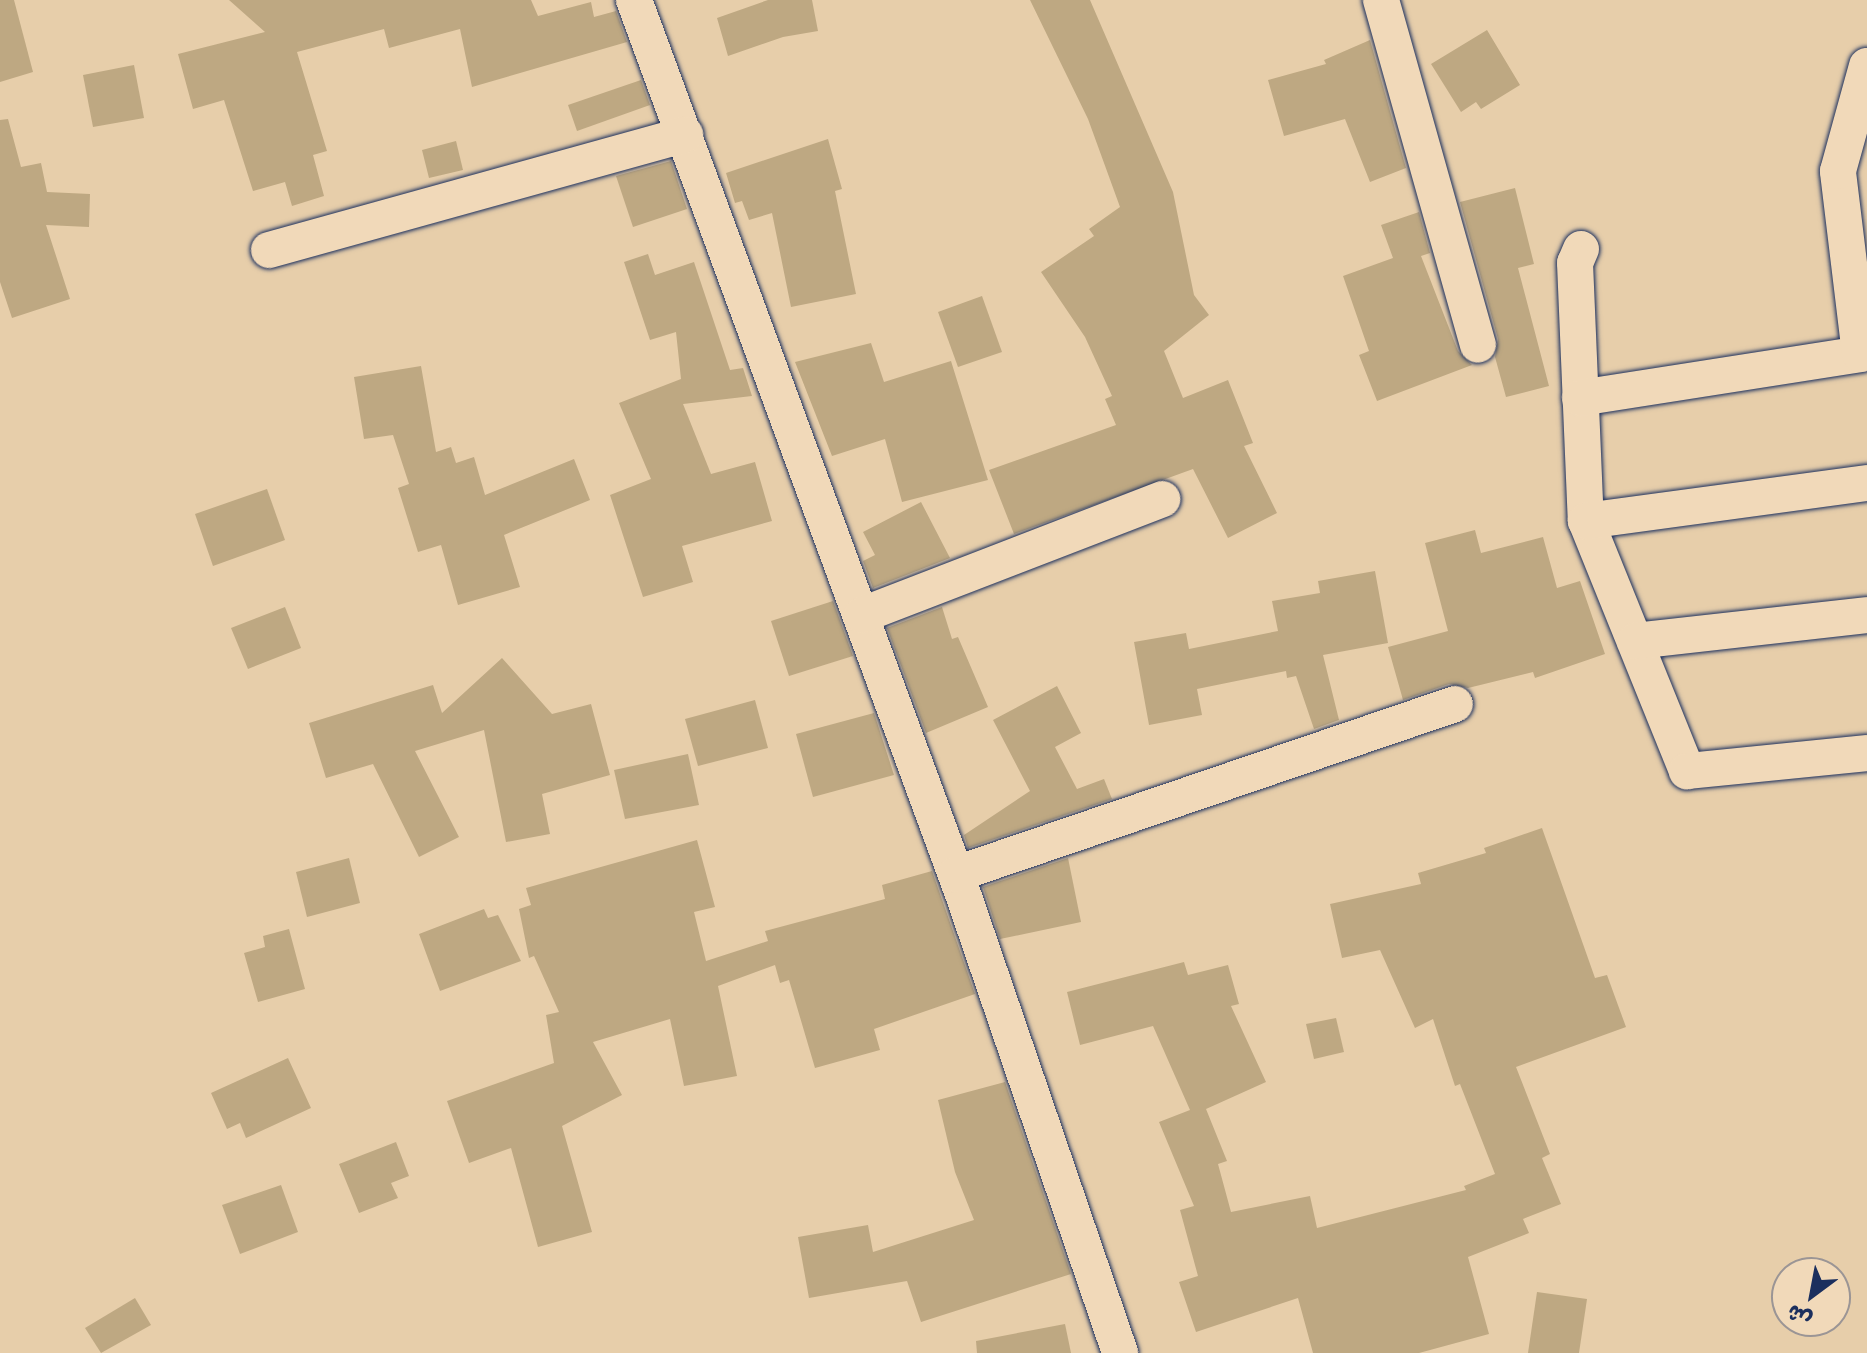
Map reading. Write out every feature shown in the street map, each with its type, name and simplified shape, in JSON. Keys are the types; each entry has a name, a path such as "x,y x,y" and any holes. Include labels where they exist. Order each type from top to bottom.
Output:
{"street":[{"path":"634,0 956,874 1120,1353"},
{"path":"1381,0 1478,345"},
{"path":"1580,398 1864,355 1838,171 1867,66"},
{"path":"269,250 685,135"},
{"path":"1581,249 1575,263 1586,521 1687,771 1867,753"},
{"path":"1586,521 1867,483"},
{"path":"862,615 1162,499"},
{"path":"1635,641 1867,615"},
{"path":"956,874 1455,704"}],"building":[{"path":"0,0 14,0 33,72 0,82"},
{"path":"229,0 531,0 538,16 591,2 594,17 616,11 627,42 472,87 460,29 389,48 384,29 297,52 327,151 313,155 324,196 292,206 285,182 253,191 224,100 193,109 178,54 265,32"},
{"path":"768,0 812,0 818,31 783,37 728,56 717,18"},
{"path":"1030,0 1090,0 1173,192 1194,295 1209,315 1164,351 1183,398 1228,380 1253,443 1244,446 1277,513 1228,538 1193,469 1014,534 989,470 1116,425 1105,399 1112,396 1085,337 1041,272 1094,236 1089,229 1120,207 1088,119"},
{"path":"1487,30 1520,85 1481,109 1476,102 1461,112 1431,64"},
{"path":"1370,40 1406,168 1370,182 1345,119 1284,136 1268,80 1326,64 1324,60"},
{"path":"134,65 144,118 93,127 83,75"},
{"path":"641,80 650,105 577,131 568,105"},
{"path":"8,119 21,167 41,163 47,192 90,194 89,227 46,225 70,299 12,318 0,282 0,120"},
{"path":"828,139 842,189 835,191 856,294 791,307 772,213 749,220 742,201 735,203 726,173"},
{"path":"456,141 463,170 429,178 422,150"},
{"path":"671,161 687,209 633,227 616,176"},
{"path":"1515,188 1534,264 1518,268 1549,386 1506,397 1495,357 1498,339 1460,202"},
{"path":"1419,212 1430,253 1421,256 1458,351 1472,365 1377,401 1359,355 1369,351 1343,276 1393,258 1381,225"},
{"path":"648,254 655,275 694,262 730,370 743,368 752,396 683,404 711,474 755,462 772,521 682,546 693,582 643,597 610,495 651,479 619,403 681,379 676,332 650,340 624,262"},
{"path":"982,296 1002,352 958,367 938,312"},
{"path":"871,343 884,382 951,361 988,480 902,502 885,439 832,456 795,362"},
{"path":"421,366 436,452 451,447 456,463 474,457 485,495 574,459 590,500 504,535 520,587 458,605 441,545 418,552 398,488 409,484 393,435 364,439 354,377"},
{"path":"267,489 285,540 213,566 195,514"},
{"path":"921,502 950,558 873,588 863,561 875,555 863,532"},
{"path":"1475,530 1481,553 1543,537 1557,588 1580,581 1605,654 1535,678 1533,672 1468,688 1449,684 1403,700 1388,647 1448,631 1425,543"},
{"path":"1375,571 1388,643 1323,655 1339,720 1314,729 1296,676 1287,678 1286,671 1197,689 1202,715 1149,725 1134,642 1186,633 1189,649 1278,631 1272,601 1320,593 1318,581"},
{"path":"833,601 853,656 789,676 771,621"},
{"path":"285,607 301,648 248,669 231,628"},
{"path":"942,607 952,639 958,637 988,707 926,733 887,628"},
{"path":"502,658 552,714 591,704 610,775 542,794 550,834 506,842 484,730 415,751 459,837 419,857 373,764 326,778 309,723 433,685 442,713"},
{"path":"1057,686 1081,733 1055,747 1077,789 1104,779 1112,799 968,848 964,835 1030,791 993,720"},
{"path":"755,700 768,748 698,766 685,719"},
{"path":"874,713 894,775 813,797 796,734"},
{"path":"688,754 699,805 625,819 614,770"},
{"path":"1542,828 1595,978 1607,975 1626,1027 1516,1067 1550,1154 1542,1158 1561,1204 1523,1219 1529,1233 1468,1257 1489,1334 1419,1353 1313,1353 1298,1298 1196,1332 1179,1282 1198,1276 1180,1210 1194,1206 1159,1122 1190,1110 1153,1026 1080,1045 1067,992 1184,962 1188,975 1228,965 1239,1004 1231,1006 1266,1082 1206,1109 1227,1161 1218,1164 1231,1212 1310,1196 1317,1228 1466,1190 1464,1186 1495,1174 1460,1084 1455,1086 1433,1019 1415,1028 1380,950 1342,958 1330,904 1421,884 1418,873 1486,853 1484,848"},
{"path":"697,840 715,907 694,912 706,961 768,941 765,931 885,899 882,885 932,871 975,994 874,1029 880,1050 815,1068 789,980 780,983 775,965 718,986 737,1076 684,1086 670,1019 593,1042 622,1095 562,1126 592,1232 538,1247 511,1148 469,1163 447,1101 554,1063 546,1015 559,1012 534,956 529,958 519,909 531,905 526,888"},
{"path":"349,858 360,903 307,917 296,872"},
{"path":"1068,858 1081,922 1000,939 983,887"},
{"path":"484,909 488,918 498,915 521,961 440,991 419,934"},
{"path":"289,929 305,989 258,1002 244,953 265,947 263,936"},
{"path":"1336,1018 1344,1052 1314,1059 1306,1024"},
{"path":"288,1058 311,1108 246,1138 240,1123 227,1129 211,1093"},
{"path":"1005,1082 1071,1274 921,1322 907,1281 809,1298 798,1237 868,1225 873,1252 974,1220 955,1172 938,1100"},
{"path":"396,1142 409,1176 391,1183 398,1198 359,1213 339,1164"},
{"path":"281,1185 298,1232 240,1254 222,1205"},
{"path":"1537,1292 1587,1299 1579,1353 1528,1353"},
{"path":"135,1298 151,1325 101,1353 85,1328"},
{"path":"1065,1324 1071,1353 977,1353 976,1341"}]}
